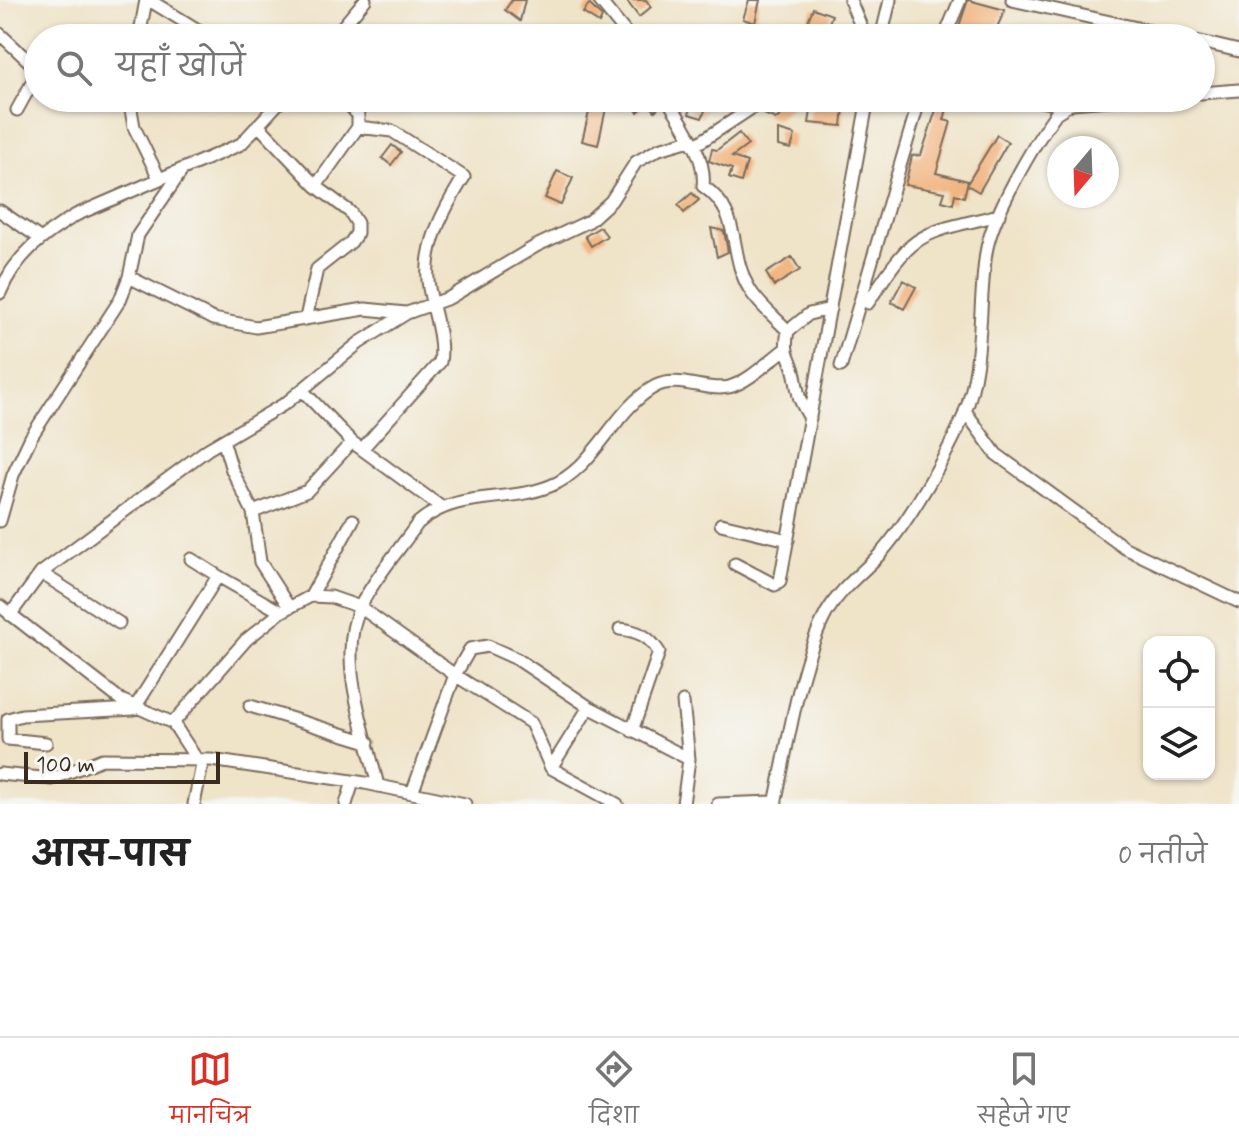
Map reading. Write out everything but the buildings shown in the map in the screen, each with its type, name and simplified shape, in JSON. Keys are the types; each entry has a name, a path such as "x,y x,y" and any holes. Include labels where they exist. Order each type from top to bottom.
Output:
{"street":[{"path":"142,24 148,0 188,24"},
{"path":"345,24 365,0"},
{"path":"599,0 619,24"},
{"path":"850,0 860,24"},
{"path":"884,24 890,0"},
{"path":"950,24 960,0"},
{"path":"1012,0 1119,24"},
{"path":"0,34 24,57"},
{"path":"1215,45 1239,51"},
{"path":"1215,92 1239,90"},
{"path":"17,110 24,97"},
{"path":"131,112 134,127 159,178"},
{"path":"0,293 25,252 76,215 241,144 271,112"},
{"path":"316,186 358,127 355,112"},
{"path":"675,112 705,173 703,186 720,198 729,212 750,289 788,331"},
{"path":"10,615 41,573 223,440 303,391 359,343 407,313 467,289 536,246 589,221 611,201 636,162 646,155 692,143 744,112"},
{"path":"735,564 775,585 780,581 830,309 836,291 866,112"},
{"path":"841,366 863,302 916,112"},
{"path":"718,804 775,803 812,645 827,612 848,582 881,553 948,451 973,384 986,250 999,215 1056,112"},
{"path":"259,126 316,186 350,212 357,223 357,233 317,269 306,318"},
{"path":"253,512 307,491 357,446 440,362 428,283 438,219 464,177 392,131 358,127"},
{"path":"0,521 13,475 31,437 120,300 129,277 138,235 183,169"},
{"path":"0,211 41,239"},
{"path":"863,302 900,254 914,241 933,231 999,215"},
{"path":"129,277 191,310 234,324 271,327 365,309 407,313"},
{"path":"836,291 863,302"},
{"path":"810,418 796,395 795,375 784,350 788,331 809,314 830,309"},
{"path":"378,786 354,678 351,644 360,607 418,523 441,507 476,497 533,492 555,485 586,459 613,427 657,385 677,383 725,388 737,384 784,350"},
{"path":"303,391 357,446 441,507"},
{"path":"965,411 996,454 1125,548 1239,602"},
{"path":"223,440 232,470 253,512 260,562 285,609"},
{"path":"173,723 246,640 285,609 311,596 353,520"},
{"path":"721,524 788,540"},
{"path":"191,559 285,609"},
{"path":"41,573 119,623"},
{"path":"134,709 218,576"},
{"path":"311,596 360,607 455,675 531,723 551,768 617,804"},
{"path":"0,606 134,709 173,723 200,760 194,804"},
{"path":"620,629 636,631 652,641 659,652 632,731"},
{"path":"412,793 455,675 470,649 488,646 517,659 589,707 689,759"},
{"path":"683,702 689,759 683,804"},
{"path":"250,706 368,742"},
{"path":"551,768 589,707"},
{"path":"46,743 8,739 8,719 22,715 134,709"},
{"path":"0,774 52,779 102,759 200,760 378,786 465,804"},
{"path":"346,804 353,782"}]}
